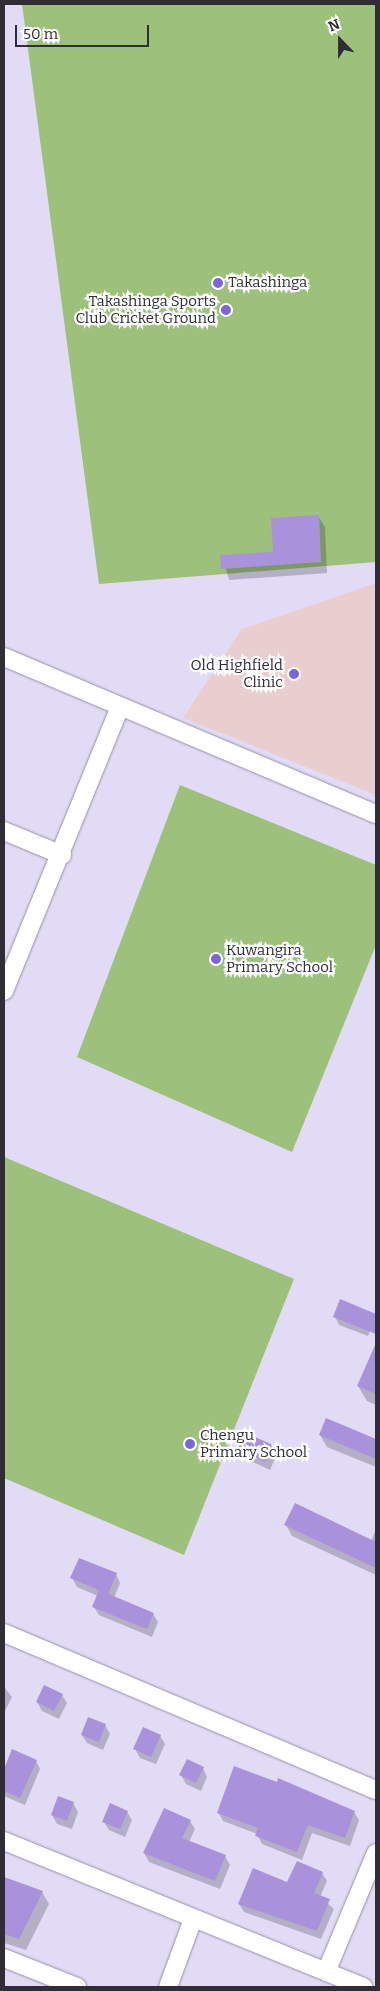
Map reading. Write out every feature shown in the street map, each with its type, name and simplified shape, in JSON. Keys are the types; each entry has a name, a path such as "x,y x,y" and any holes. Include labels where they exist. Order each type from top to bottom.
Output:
{"street":[{"path":"4,657 376,814"},
{"path":"4,991 62,855 120,707"},
{"path":"4,831 62,855"},
{"path":"4,1633 376,1790"},
{"path":"4,1841 363,1987"},
{"path":"326,1972 376,1853"},
{"path":"168,1987 193,1919"},
{"path":"4,1958 77,1987"}],"shaded area":[{"name":"Old Highfield Clinic","path":"376,583 376,795 183,718 242,629"}],"green space":[{"name":"Takashinga","path":"22,4 376,4 376,562 99,584"},
{"path":"180,785 376,865 376,945 292,1152 77,1057"},
{"path":"4,1157 294,1279 184,1555 4,1478"}],"building":[{"path":"319,515 321,562 221,569 220,555 273,552 271,518"},
{"path":"340,1299 376,1314 376,1334 333,1317"},
{"path":"376,1343 376,1394 357,1386"},
{"path":"326,1418 376,1439 376,1459 319,1435"},
{"path":"244,1432 273,1445 265,1462 236,1449"},
{"path":"295,1503 376,1542 376,1568 284,1525"},
{"path":"79,1558 117,1573 108,1594 70,1578"},
{"path":"99,1590 154,1613 147,1629 92,1607"},
{"path":"44,1685 63,1694 54,1711 36,1702"},
{"path":"88,1717 106,1724 99,1742 81,1735"},
{"path":"143,1727 161,1735 151,1757 133,1749"},
{"path":"12,1749 37,1760 20,1798 4,1791 4,1769"},
{"path":"187,1759 204,1767 196,1783 179,1775"},
{"path":"234,1766 277,1782 278,1778 355,1811 345,1838 308,1825 297,1852 255,1836 258,1828 217,1813"},
{"path":"58,1796 74,1802 67,1821 51,1815"},
{"path":"110,1803 128,1811 120,1829 102,1822"},
{"path":"164,1808 191,1820 182,1838 226,1855 215,1881 143,1853"},
{"path":"297,1861 323,1872 314,1893 330,1899 317,1931 238,1904 253,1868 287,1882"},
{"path":"4,1877 43,1891 19,1939 4,1934"}],"place":[{"name":"Takashinga","path":"218,283"},
{"name":"Takashinga Sports Club Cricket Ground","path":"226,310"},
{"name":"Old Highfield Clinic","path":"294,674"},
{"name":"Kuwangira Primary School","path":"216,959"},
{"name":"Chengu Primary School","path":"190,1444"}]}
